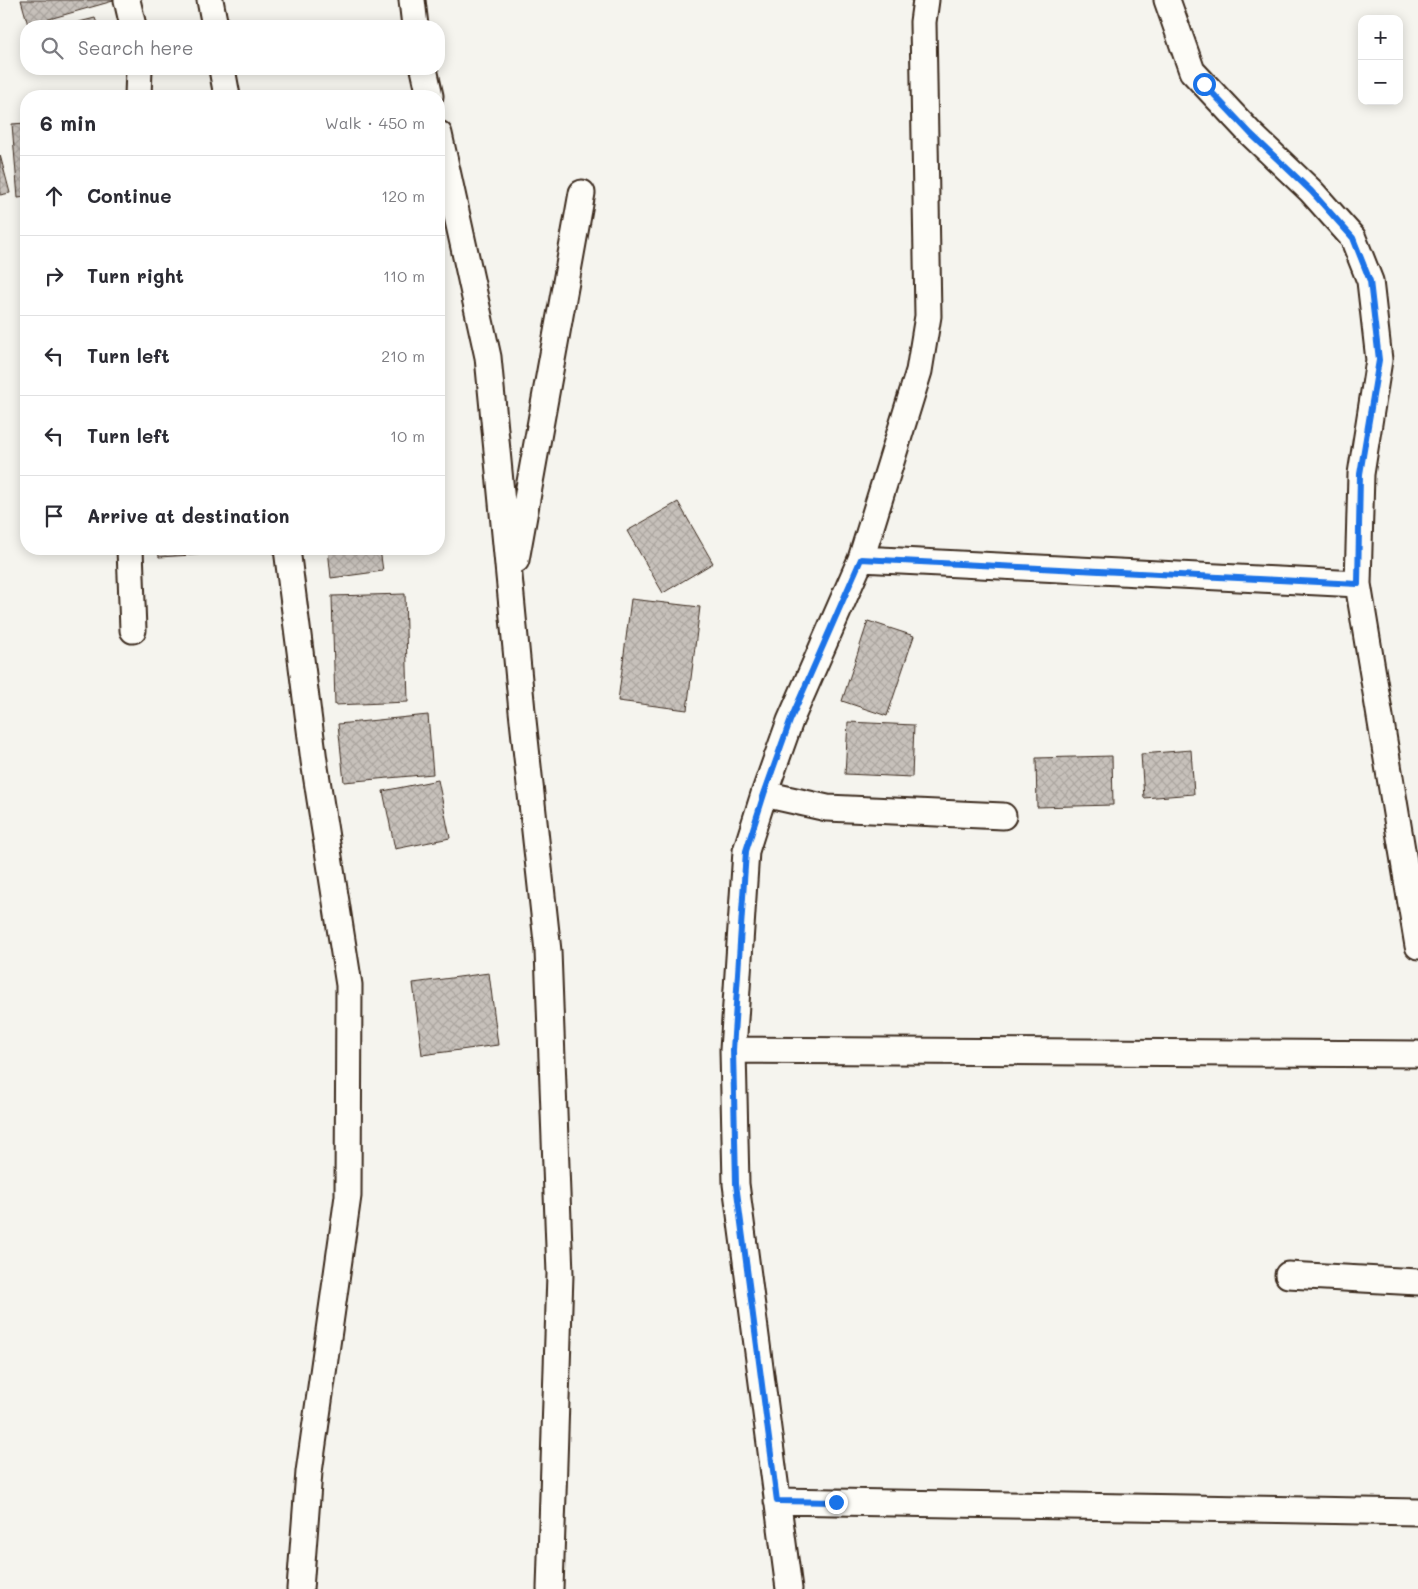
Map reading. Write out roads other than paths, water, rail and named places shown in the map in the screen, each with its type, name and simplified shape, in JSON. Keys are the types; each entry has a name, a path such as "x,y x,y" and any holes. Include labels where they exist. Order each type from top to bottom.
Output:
{"street":[{"path":"127,0 132,20"},
{"path":"210,0 214,20"},
{"path":"412,0 414,20"},
{"path":"789,1589 736,1184 733,1050 746,851 790,721 861,559 919,371 928,316 923,22 926,0"},
{"path":"1167,0 1192,71 1251,134 1311,191 1353,238 1370,281 1379,360 1360,474 1358,584 1408,823 1418,946"},
{"path":"138,90 139,75"},
{"path":"223,75 226,90"},
{"path":"425,75 429,90"},
{"path":"445,161 488,357 522,712 548,951 560,1274 550,1589"},
{"path":"511,589 582,193"},
{"path":"130,555 133,630"},
{"path":"288,555 314,761 349,985 348,1196 309,1472 300,1589"},
{"path":"861,559 1358,584"},
{"path":"764,794 827,808 1003,816"},
{"path":"733,1050 1418,1054"},
{"path":"1288,1275 1418,1282"},
{"path":"777,1501 1418,1512"}]}
